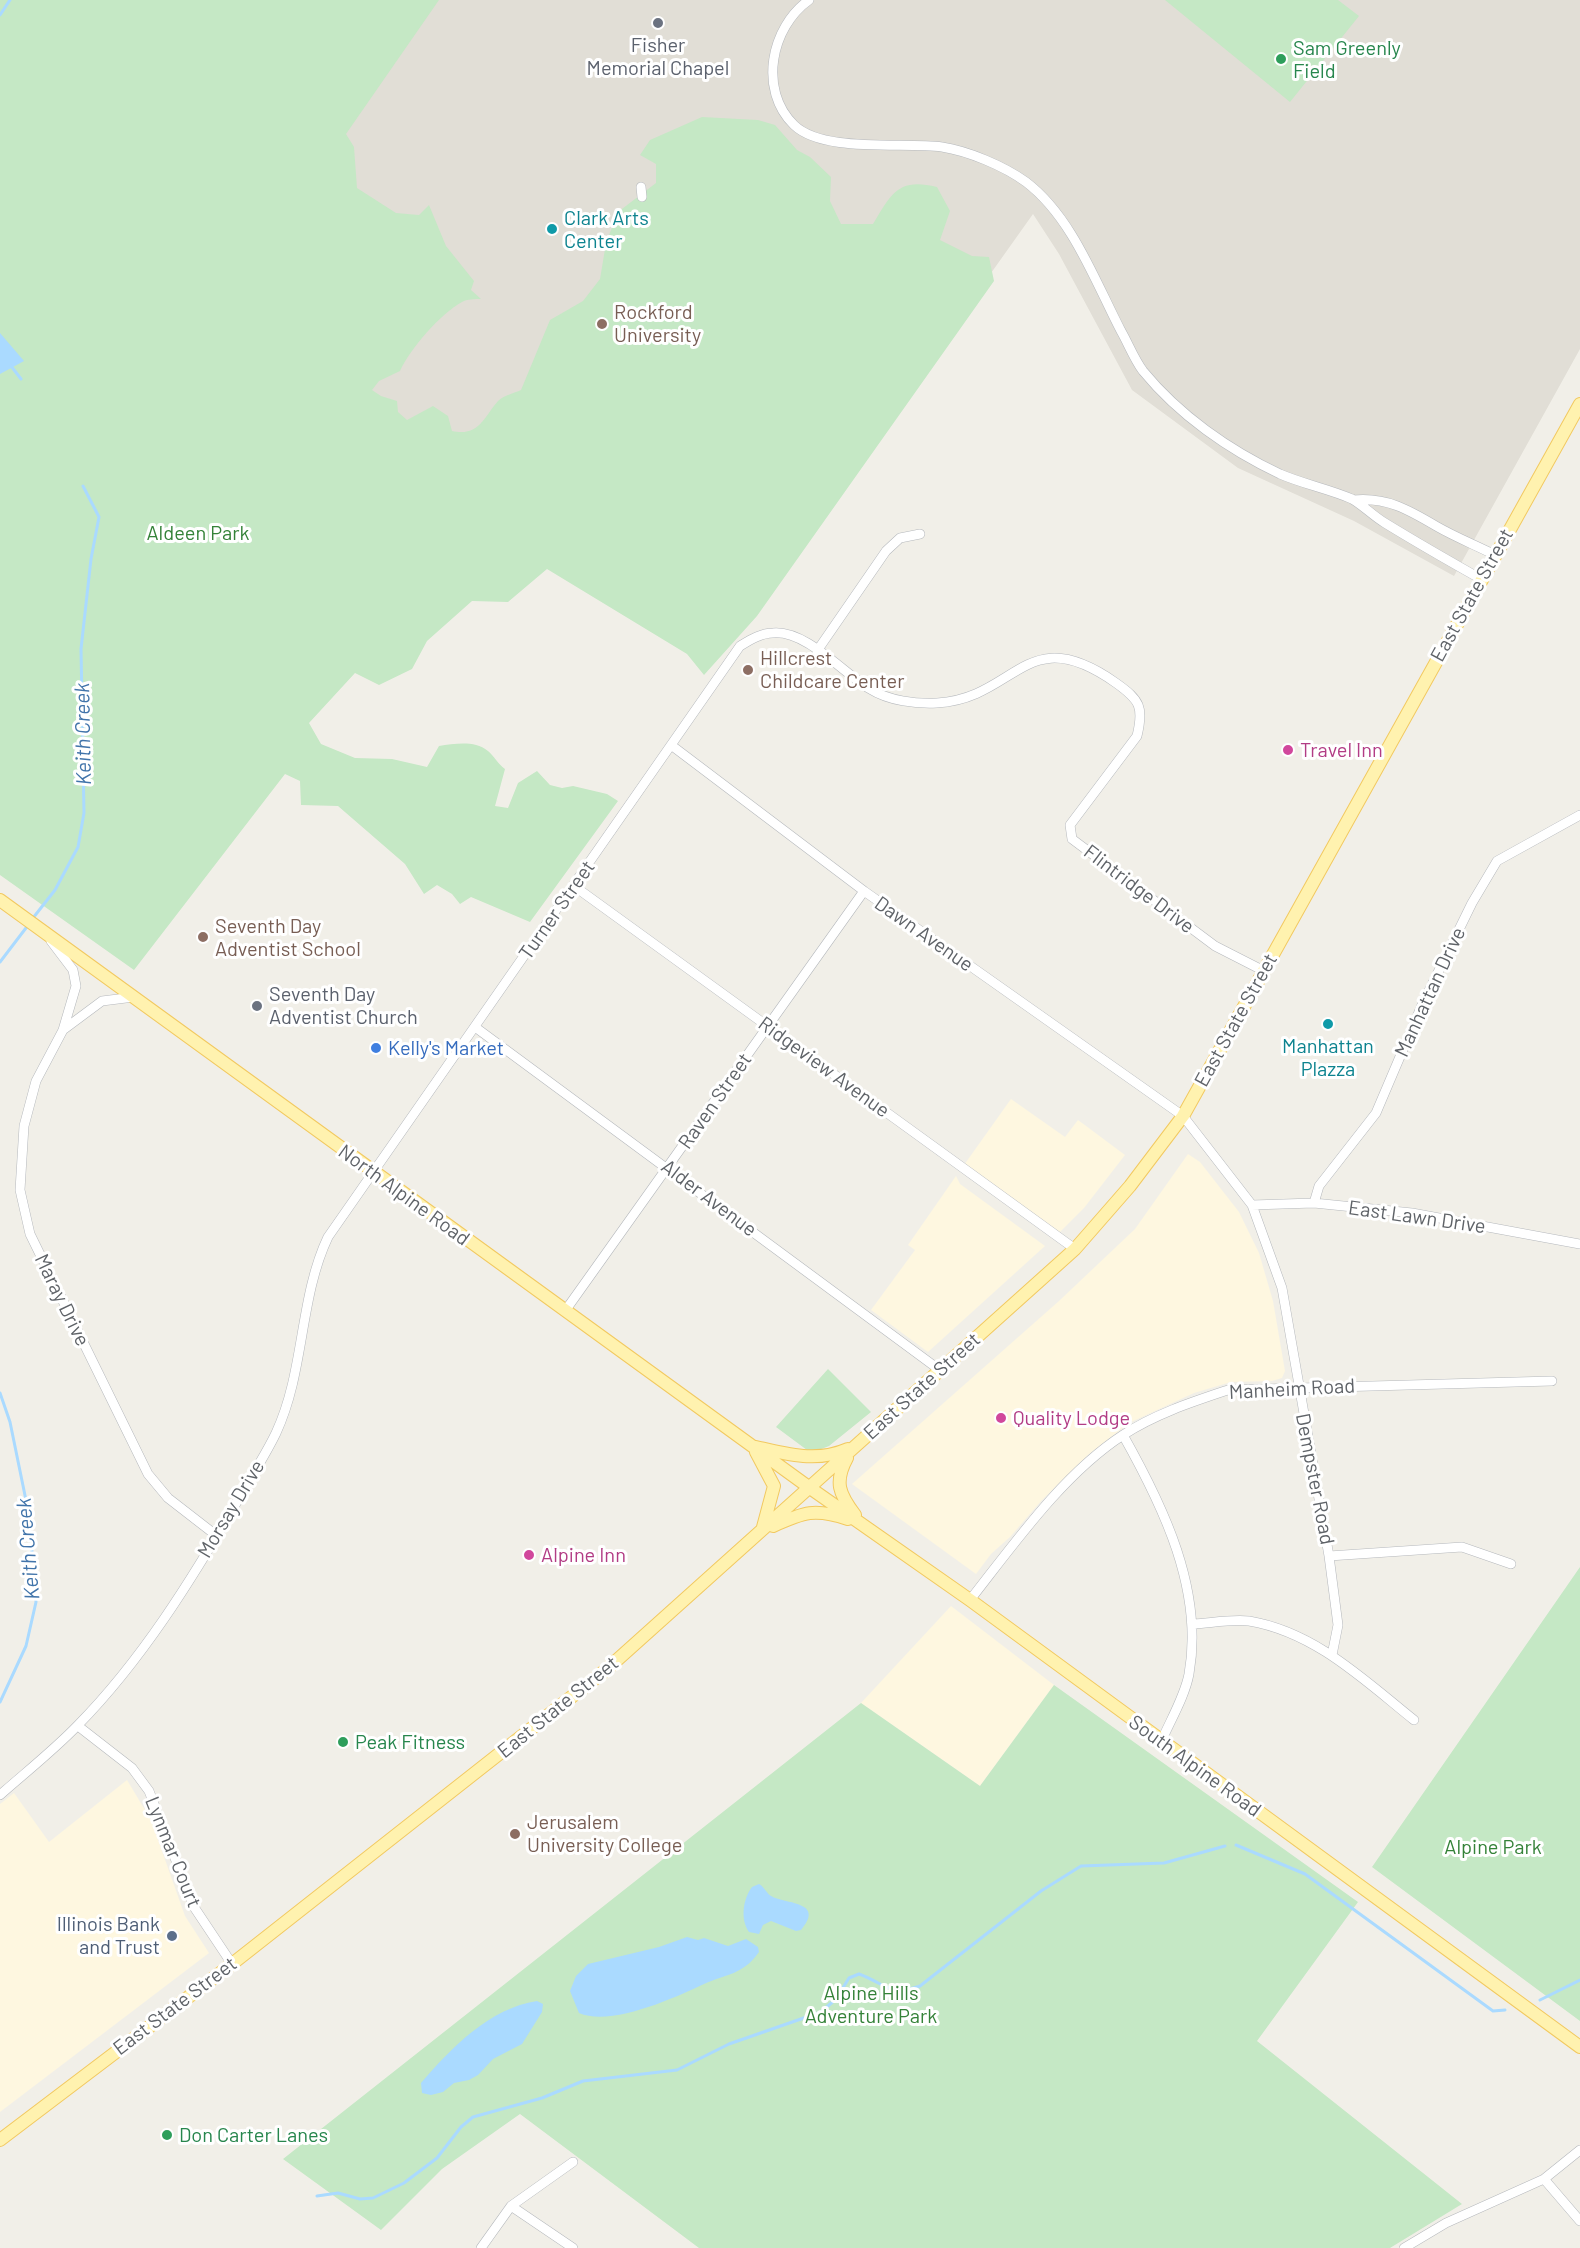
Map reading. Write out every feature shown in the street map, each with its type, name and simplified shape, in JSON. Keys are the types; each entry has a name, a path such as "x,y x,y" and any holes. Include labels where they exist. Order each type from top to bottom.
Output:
{"main road":[{"name":"East State Street","path":"0,2140 232,1964 607,1669 1075,1249 1130,1186 1183,1116 1580,404"},
{"name":"North Alpine Road","path":"0,900 810,1488"},
{"path":"752,1445 803,1457 837,1454 857,1445"},
{"path":"752,1445 774,1486 761,1531"},
{"path":"857,1445 840,1472 838,1480 843,1497 861,1523"},
{"name":"South Alpine Road","path":"810,1488 970,1600 1580,2047"},
{"path":"761,1531 810,1511 828,1512 861,1523"}],"street":[{"path":"809,0 801,6 777,38 772,68 777,96 792,124 810,136 842,142 943,147 1004,169 1026,182 1069,231 1142,369 1185,414 1234,449 1281,474 1354,500 1388,525 1481,579"},
{"path":"1354,500 1372,499 1406,507 1437,526 1495,555"},
{"path":"817,651 886,551 900,538 920,534"},
{"name":"Flintridge Drive","path":"740,646 757,636 774,632 797,636 872,691 919,703 939,703 973,696 1035,660 1075,659 1092,666 1133,694 1140,706 1137,736 1070,825 1072,839 1215,946 1264,971"},
{"name":"Turner Street","path":"373,1172 740,646"},
{"name":"Dawn Avenue","path":"671,745 864,891 1183,1116"},
{"name":"Manhattan Drive","path":"1314,1203 1319,1186 1376,1113 1422,1005 1472,903 1497,861 1580,815"},
{"name":"Ridgeview Avenue","path":"574,886 1075,1249"},
{"name":"Raven Street","path":"565,1311 864,891"},
{"path":"45,932 73,970 76,986 63,1030"},
{"path":"63,1030 102,1000 134,998"},
{"name":"Alder Avenue","path":"475,1027 941,1371"},
{"name":"Maray Drive","path":"63,1030 36,1081 24,1126 20,1190 30,1234 148,1474 168,1498 218,1536"},
{"name":"Dempster Road","path":"1183,1116 1252,1205 1282,1288 1329,1556 1338,1625 1332,1655"},
{"name":"Morsay Drive","path":"0,1795 78,1726 152,1636 218,1536 276,1433 293,1386 315,1264 337,1223 373,1172"},
{"name":"East Lawn Drive","path":"1252,1205 1314,1203 1412,1213 1580,1244"},
{"name":"Manheim Road","path":"970,1600 1060,1491 1123,1435 1177,1407 1228,1390 1552,1381"},
{"path":"1123,1435 1155,1493 1177,1552 1194,1624 1189,1676 1161,1742"},
{"path":"1329,1556 1462,1547 1512,1564"},
{"path":"1194,1624 1248,1621 1296,1635 1332,1655 1414,1720"},
{"name":"Lynmar Court","path":"78,1726 132,1768 149,1791 194,1907 232,1964"},
{"path":"1404,2248 1446,2223 1544,2179 1580,2150"},
{"path":"481,2248 511,2206 573,2162"},
{"path":"1544,2179 1580,2221"},
{"path":"511,2206 573,2248"}],"shaded area":[{"name":"Rockford University","path":"434,0 1580,0 1580,349 1454,576 1354,521 1238,468 1132,390 1059,254 1033,214 718,657 217,299"},
{"path":"1011,1099 1065,1137 1078,1120 1125,1155 1084,1208 1059,1233 964,1165"},
{"path":"1188,1154 1200,1162 1239,1212 1259,1253 1273,1301 1285,1371 1282,1378 1272,1381 1231,1382 1194,1393 1129,1423 1089,1454 1042,1500 1010,1537 991,1554 976,1574 852,1484 1059,1301 1135,1229"},
{"path":"956,1176 960,1184 1045,1246 928,1352 871,1310 915,1250 908,1245"},
{"path":"951,1606 1054,1685 980,1786 861,1703"},
{"path":"127,1780 151,1820 185,1916 209,1953 0,2112 0,1804 14,1793 49,1842"}],"green space":[{"name":"Aldeen Park","path":"0,0 439,0 346,134 354,147 357,188 396,213 419,215 429,205 446,246 474,281 471,290 481,299 464,301 444,315 418,343 400,371 379,381 372,390 381,396 397,401 398,412 407,420 433,406 448,416 452,431 469,431 480,424 500,399 521,390 550,320 583,301 600,279 606,243 618,212 656,183 656,164 640,155 650,140 702,117 758,120 775,125 797,150 810,157 831,177 830,201 841,224 873,224 891,196 904,186 924,184 937,187 950,211 940,240 972,256 989,257 994,281 757,616 704,675 687,654 547,569 508,602 472,601 427,641 412,669 379,685 355,673 309,723 321,744 355,758 392,759 427,767 439,746 477,745 490,753 505,769 495,806 508,808 518,783 537,771 550,785 562,788 573,786 607,794 618,801 530,922 471,897 460,904 452,894 437,885 424,894 405,864 338,806 301,805 300,781 285,774 134,970 0,875"},
{"name":"Sam Greenly Field","path":"1165,0 1338,0 1359,16 1290,102"},
{"path":"828,1369 871,1412 829,1446 811,1453 776,1427"},
{"name":"Alpine Park","path":"1580,1567 1580,2021 1372,1867"},
{"name":"Alpine Hills Adventure Park","path":"1054,1685 1358,1902 1257,2041 1462,2204 1390,2248 699,2248 520,2114 442,2169 381,2230 283,2159 861,1703 980,1786"}],"water":[{"path":"0,333 24,361 0,374"},
{"path":"759,1884 773,1897 807,1909 809,1914 807,1921 801,1930 796,1931 771,1921 763,1925 759,1934 749,1932 744,1921 745,1903 752,1887"},
{"path":"687,1937 698,1940 704,1938 728,1946 746,1939 758,1947 759,1952 740,1970 660,2003 625,2014 592,2016 579,2013 570,1991 576,1976 588,1964 659,1947"},
{"path":"537,2001 543,2004 542,2012 522,2044 493,2059 478,2075 469,2080 454,2083 443,2092 431,2095 422,2093 421,2083 445,2056 473,2032 503,2012"}],"waterway":[{"name":"Keith Creek","path":"0,15 10,0"},
{"name":"Keith Creek","path":"11,366 21,379"},
{"name":"Keith Creek","path":"33,918 55,890 78,847 84,813 81,649 91,559 99,517 83,486"},
{"name":"Keith Creek","path":"0,962 29,924"},
{"name":"Keith Creek","path":"0,1393 10,1422 29,1515 36,1602 26,1646 0,1702"},
{"path":"1236,1845 1305,1874 1493,2011 1505,2010"},
{"path":"317,2196 338,2193 360,2199 373,2198 404,2183 437,2158 461,2127 473,2117 542,2098 583,2081 677,2070 729,2044 821,2012 836,1999 849,1978 859,1974 894,1990 920,1986 1041,1891 1081,1866 1164,1863 1225,1846"},
{"path":"1540,2000 1580,1980"}],"place":[{"name":"Fisher Memorial Chapel","path":"658,23"},
{"name":"Sam Greenly Field","path":"1281,59"},
{"name":"Clark Arts Center","path":"552,229"},
{"name":"Rockford University","path":"602,324"},
{"name":"Hillcrest Childcare Center","path":"748,670"},
{"name":"Travel Inn","path":"1288,750"},
{"name":"Seventh Day Adventist School","path":"203,937"},
{"name":"Seventh Day Adventist Church","path":"257,1006"},
{"name":"Manhattan Plazza","path":"1328,1024"},
{"name":"Kelly's Market","path":"376,1048"},
{"name":"Quality Lodge","path":"1001,1418"},
{"name":"Alpine Inn","path":"529,1555"},
{"name":"Peak Fitness","path":"343,1742"},
{"name":"Jerusalem University College","path":"515,1834"},
{"name":"Illinois Bank and Trust","path":"172,1936"},
{"name":"Don Carter Lanes","path":"167,2135"}]}
